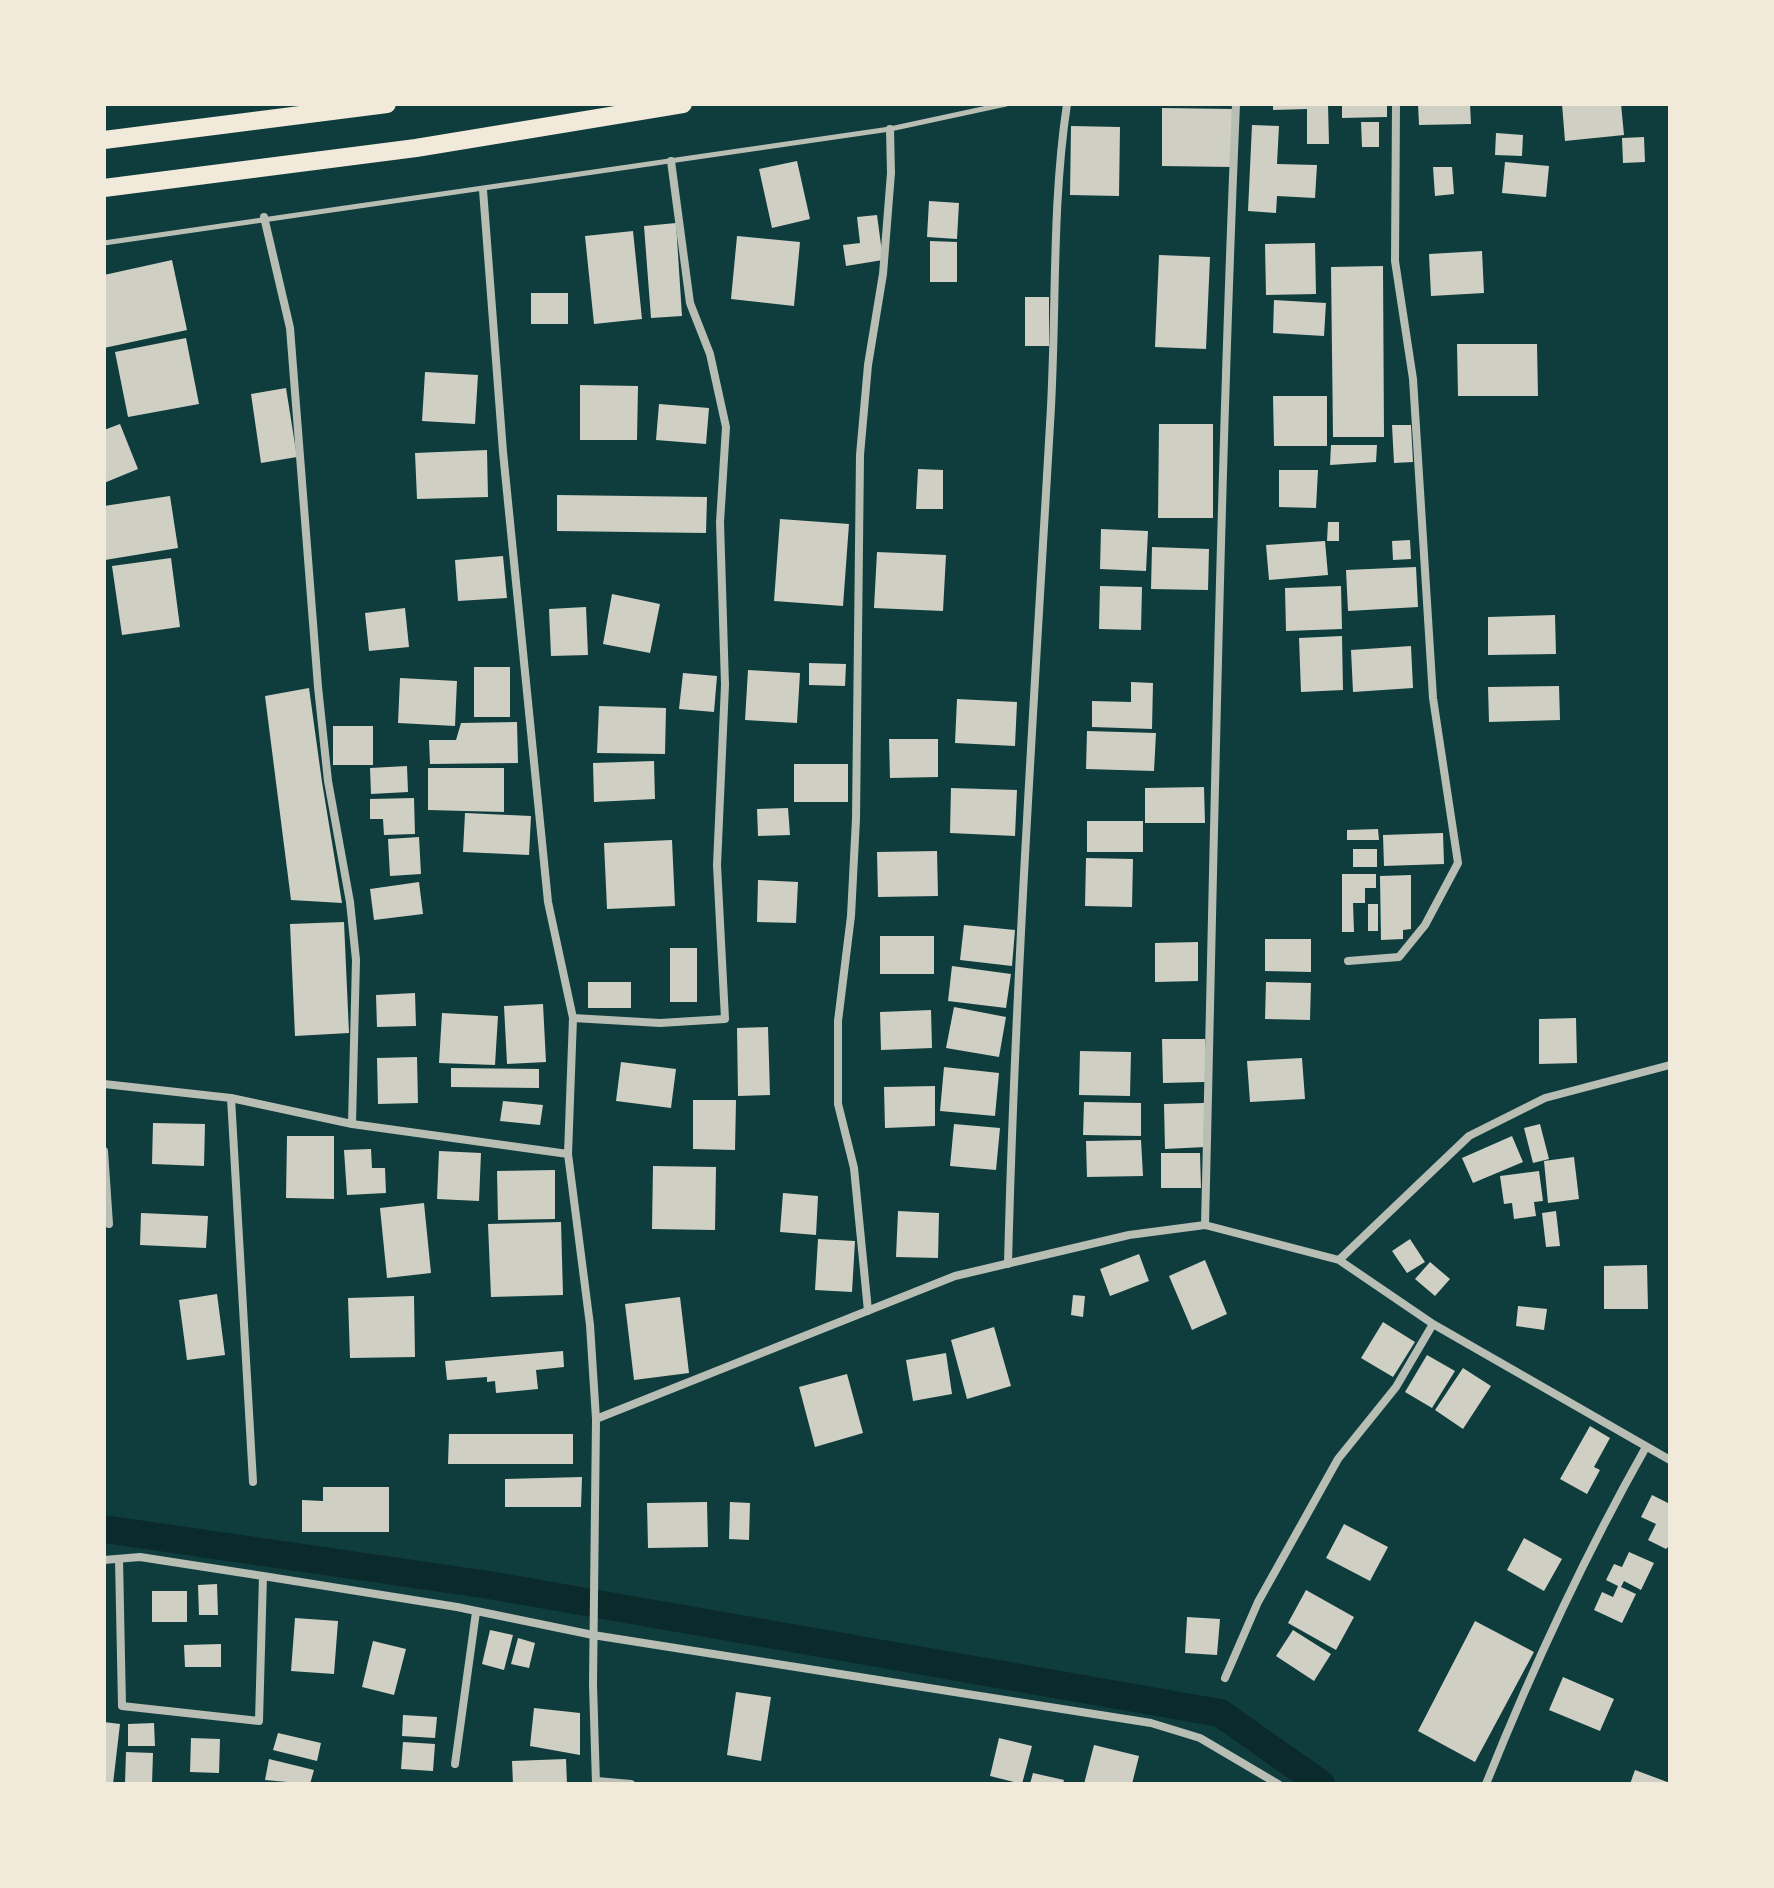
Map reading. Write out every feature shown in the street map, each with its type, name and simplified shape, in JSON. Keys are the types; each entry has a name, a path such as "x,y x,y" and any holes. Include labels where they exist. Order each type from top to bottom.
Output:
{"highway":[{"path":"104,140 387,104"},
{"path":"104,188 416,148 683,104"}],"street":[{"path":"1008,1264 1031,709 1051,421 1059,161 1067,104"},
{"path":"1205,1225 1214,919 1215,737 1236,104"},
{"path":"1348,961 1399,957 1425,925 1458,863 1433,698 1413,379 1395,261 1396,104"},
{"path":"868,1311 854,1168 838,1104 838,1021 851,916 857,790 860,455 868,365 883,274 891,173 890,129"},
{"path":"573,1018 660,1023 725,1019 717,865 725,685 720,522 726,427 710,354 690,303 671,161"},
{"path":"483,190 503,452 548,902 573,1018 568,1154 590,1325 596,1419 593,1635 597,1783 631,1784"},
{"path":"264,217 290,328 319,702 354,945 352,1124"},
{"path":"1339,1260 1469,1136 1545,1098 1670,1065"},
{"path":"104,1084 231,1098 352,1124 568,1154"},
{"path":"231,1098 253,1482"},
{"path":"104,1151 109,1224"},
{"path":"596,1419 955,1276 1129,1235 1205,1225 1339,1260 1433,1324 1670,1460"},
{"path":"1225,1678 1258,1602 1338,1459 1396,1387 1433,1324"},
{"path":"1486,1784 1515,1712 1596,1538 1646,1447"},
{"path":"104,1560 140,1557 263,1576 593,1635 1151,1723 1200,1738 1278,1784"},
{"path":"119,1559 122,1706 259,1721 263,1576"},
{"path":"455,1764 476,1612"}],"lane":[{"path":"104,243 264,217 483,190 890,129 1006,104"}],"building":[{"path":"1273,104 1328,104 1329,144 1307,144 1307,109 1273,110"},
{"path":"1342,104 1387,104 1387,117 1342,118"},
{"path":"1418,104 1470,104 1471,124 1419,125"},
{"path":"1562,104 1621,104 1624,135 1565,141"},
{"path":"1162,108 1232,109 1232,167 1162,166"},
{"path":"1361,122 1379,122 1379,147 1362,147"},
{"path":"1252,125 1279,126 1277,164 1317,165 1315,198 1277,196 1276,213 1248,211"},
{"path":"1071,126 1120,127 1119,196 1070,195"},
{"path":"1496,133 1523,135 1522,156 1495,155"},
{"path":"1644,137 1645,162 1623,163 1622,138"},
{"path":"797,161 810,219 772,228 759,169"},
{"path":"1505,162 1549,166 1546,197 1502,193"},
{"path":"1433,167 1452,167 1454,194 1435,196"},
{"path":"929,201 959,203 957,239 927,237"},
{"path":"877,215 883,260 846,266 843,245 860,243 857,217"},
{"path":"676,223 682,316 651,318 644,226"},
{"path":"633,231 642,319 594,324 585,236"},
{"path":"737,236 800,242 794,306 731,299"},
{"path":"930,241 957,242 957,282 930,282"},
{"path":"1315,243 1316,294 1266,295 1265,244"},
{"path":"1482,251 1484,293 1431,296 1429,254"},
{"path":"1159,255 1210,257 1206,349 1155,347"},
{"path":"172,260 187,330 104,348 104,275"},
{"path":"1383,266 1384,437 1333,437 1331,267"},
{"path":"531,293 568,293 568,324 531,324"},
{"path":"1025,297 1049,297 1049,346 1025,346"},
{"path":"1274,300 1326,303 1324,336 1273,333"},
{"path":"186,338 199,404 128,417 115,352"},
{"path":"1457,344 1537,344 1538,396 1458,396"},
{"path":"425,372 478,375 475,424 422,421"},
{"path":"580,385 638,386 637,440 580,440"},
{"path":"286,388 297,457 261,463 251,394"},
{"path":"1273,396 1327,396 1327,446 1274,446"},
{"path":"659,404 709,408 706,444 656,440"},
{"path":"120,424 138,469 104,483 104,430"},
{"path":"1159,424 1213,424 1213,518 1158,518"},
{"path":"1392,425 1411,425 1413,462 1394,463"},
{"path":"1331,445 1377,445 1376,462 1330,465"},
{"path":"487,450 488,497 417,499 415,453"},
{"path":"918,469 943,470 943,509 916,509"},
{"path":"1279,470 1318,470 1316,508 1279,507"},
{"path":"557,495 707,497 706,533 557,531"},
{"path":"170,496 178,548 105,560 104,506"},
{"path":"780,519 849,524 843,606 774,601"},
{"path":"1328,522 1339,522 1339,541 1327,541"},
{"path":"1101,529 1148,531 1146,571 1100,569"},
{"path":"1410,540 1411,559 1393,560 1392,541"},
{"path":"1325,541 1328,575 1269,580 1266,545"},
{"path":"1152,547 1209,549 1208,590 1151,589"},
{"path":"877,552 946,555 943,611 874,608"},
{"path":"503,556 507,598 458,601 455,560"},
{"path":"171,558 180,627 122,635 112,566"},
{"path":"1416,567 1418,607 1348,611 1346,570"},
{"path":"1100,586 1142,587 1141,630 1099,629"},
{"path":"1341,586 1342,629 1286,631 1285,588"},
{"path":"612,594 660,604 650,653 603,644"},
{"path":"586,607 588,655 551,656 549,609"},
{"path":"405,608 409,647 369,651 365,613"},
{"path":"1555,615 1556,654 1488,655 1488,617"},
{"path":"1342,636 1343,690 1301,692 1299,638"},
{"path":"1411,646 1413,688 1353,692 1351,650"},
{"path":"809,663 846,664 845,686 809,685"},
{"path":"474,667 510,667 510,717 474,717"},
{"path":"748,670 800,673 797,723 745,720"},
{"path":"683,673 717,676 714,712 679,709"},
{"path":"400,678 457,681 455,726 398,723"},
{"path":"1131,682 1153,683 1152,729 1092,727 1092,701 1131,702"},
{"path":"1559,686 1560,720 1489,722 1488,687"},
{"path":"309,688 342,903 291,900 265,696"},
{"path":"957,699 1017,702 1015,746 955,743"},
{"path":"599,706 666,708 665,754 597,753"},
{"path":"517,722 518,763 430,764 429,740 456,740 461,723"},
{"path":"333,726 373,726 373,765 333,765"},
{"path":"1087,731 1156,733 1154,771 1086,769"},
{"path":"889,739 938,739 938,777 890,778"},
{"path":"654,761 655,799 594,802 593,763"},
{"path":"794,764 848,764 848,802 794,802"},
{"path":"407,766 408,792 371,794 370,768"},
{"path":"428,768 504,768 504,812 428,810"},
{"path":"1204,787 1205,823 1145,823 1145,788"},
{"path":"951,788 1017,790 1015,836 950,833"},
{"path":"414,798 415,834 384,835 383,819 370,819 370,799"},
{"path":"788,808 790,835 758,836 757,809"},
{"path":"465,813 531,816 529,855 463,852"},
{"path":"1087,821 1143,821 1143,852 1087,852"},
{"path":"1378,829 1379,840 1347,840 1347,830"},
{"path":"1443,833 1444,864 1384,866 1383,835"},
{"path":"419,837 421,874 390,876 388,839"},
{"path":"672,840 675,906 607,909 604,843"},
{"path":"1353,849 1377,849 1377,867 1353,867"},
{"path":"937,851 938,896 878,897 877,852"},
{"path":"1086,858 1133,859 1132,907 1085,906"},
{"path":"1342,874 1376,874 1376,888 1365,888 1365,903 1353,903 1354,932 1342,932"},
{"path":"1411,875 1411,929 1403,930 1403,939 1381,940 1380,876"},
{"path":"758,880 798,882 796,923 757,922"},
{"path":"419,882 423,914 374,920 370,889"},
{"path":"1368,904 1378,904 1378,931 1368,931"},
{"path":"344,922 349,1033 295,1036 290,924"},
{"path":"964,925 1015,930 1012,966 960,960"},
{"path":"880,936 934,936 934,974 880,974"},
{"path":"1265,939 1311,939 1311,972 1265,971"},
{"path":"1198,942 1198,981 1155,982 1155,943"},
{"path":"670,948 697,948 697,1002 670,1002"},
{"path":"952,966 1011,974 1006,1008 948,1001"},
{"path":"588,982 631,982 631,1008 588,1008"},
{"path":"1266,982 1311,983 1310,1020 1265,1019"},
{"path":"415,993 416,1026 377,1027 376,995"},
{"path":"543,1004 546,1062 507,1064 504,1006"},
{"path":"954,1007 1006,1017 999,1057 946,1048"},
{"path":"931,1010 932,1048 881,1050 880,1012"},
{"path":"442,1013 498,1016 495,1065 439,1063"},
{"path":"1576,1018 1577,1063 1539,1064 1539,1019"},
{"path":"768,1027 770,1095 738,1096 737,1028"},
{"path":"1162,1039 1205,1039 1205,1082 1163,1083"},
{"path":"1080,1051 1131,1052 1130,1096 1079,1095"},
{"path":"417,1057 418,1103 378,1104 377,1058"},
{"path":"1302,1058 1305,1099 1250,1102 1247,1061"},
{"path":"621,1062 676,1069 671,1108 616,1101"},
{"path":"944,1067 999,1073 995,1116 940,1111"},
{"path":"451,1068 539,1069 539,1088 451,1087"},
{"path":"935,1086 935,1126 885,1128 884,1087"},
{"path":"693,1100 736,1100 735,1150 693,1149"},
{"path":"503,1101 543,1105 540,1125 500,1121"},
{"path":"1084,1102 1141,1103 1141,1136 1083,1135"},
{"path":"1204,1103 1205,1147 1165,1149 1164,1104"},
{"path":"153,1123 205,1124 204,1166 152,1164"},
{"path":"954,1124 1000,1128 996,1170 950,1166"},
{"path":"1540,1124 1549,1159 1533,1163 1524,1128"},
{"path":"287,1136 334,1136 334,1199 286,1198"},
{"path":"1512,1136 1523,1162 1473,1183 1462,1158"},
{"path":"1141,1140 1143,1176 1087,1177 1086,1141"},
{"path":"371,1149 372,1168 385,1168 386,1193 347,1195 344,1150"},
{"path":"439,1151 481,1153 479,1201 437,1199"},
{"path":"1161,1153 1200,1153 1201,1188 1161,1188"},
{"path":"1574,1157 1579,1199 1548,1203 1544,1161"},
{"path":"653,1166 716,1167 715,1230 652,1229"},
{"path":"555,1170 555,1219 498,1220 497,1171"},
{"path":"1539,1171 1543,1201 1534,1202 1536,1216 1514,1219 1512,1203 1504,1204 1500,1176"},
{"path":"783,1193 818,1196 816,1235 780,1232"},
{"path":"424,1203 431,1273 387,1278 380,1208"},
{"path":"898,1211 939,1213 938,1258 896,1257"},
{"path":"1556,1211 1560,1246 1546,1247 1542,1213"},
{"path":"141,1213 208,1216 206,1248 140,1245"},
{"path":"561,1222 563,1295 491,1297 488,1224"},
{"path":"818,1239 855,1241 852,1292 815,1290"},
{"path":"1410,1239 1425,1262 1407,1273 1392,1251"},
{"path":"1139,1254 1149,1281 1110,1296 1100,1269"},
{"path":"1205,1260 1227,1314 1192,1330 1169,1276"},
{"path":"1430,1262 1450,1279 1435,1296 1415,1279"},
{"path":"1647,1265 1648,1309 1604,1309 1604,1266"},
{"path":"217,1294 225,1355 187,1360 179,1300"},
{"path":"1073,1295 1085,1296 1083,1317 1071,1315"},
{"path":"414,1296 415,1357 350,1358 348,1298"},
{"path":"680,1297 689,1373 634,1380 625,1304"},
{"path":"1518,1306 1547,1309 1544,1330 1516,1326"},
{"path":"1383,1322 1415,1342 1393,1377 1361,1358"},
{"path":"994,1327 1011,1386 967,1399 951,1340"},
{"path":"563,1351 564,1367 536,1370 538,1389 496,1393 495,1381 487,1382 487,1377 447,1380 445,1361"},
{"path":"946,1353 952,1394 913,1401 906,1360"},
{"path":"1427,1355 1455,1371 1432,1408 1405,1392"},
{"path":"1463,1368 1491,1386 1463,1429 1435,1410"},
{"path":"847,1374 863,1433 815,1447 799,1387"},
{"path":"1590,1426 1610,1438 1594,1467 1600,1470 1587,1494 1560,1479"},
{"path":"449,1434 573,1434 573,1464 448,1464"},
{"path":"582,1477 581,1507 505,1507 505,1479"},
{"path":"323,1487 389,1487 389,1532 302,1532 302,1500 323,1501"},
{"path":"1652,1495 1670,1504 1670,1545 1666,1549 1648,1540 1656,1524 1641,1517"},
{"path":"707,1502 708,1547 648,1548 647,1503"},
{"path":"730,1502 750,1503 749,1540 729,1539"},
{"path":"1344,1524 1388,1547 1370,1581 1326,1558"},
{"path":"1524,1538 1562,1559 1544,1591 1507,1570"},
{"path":"1629,1552 1654,1563 1641,1590 1624,1581 1621,1587 1636,1594 1622,1623 1594,1610 1602,1592 1613,1597 1618,1586 1606,1580 1614,1564 1622,1567"},
{"path":"217,1584 218,1615 199,1615 198,1585"},
{"path":"1306,1590 1354,1617 1336,1650 1288,1623"},
{"path":"152,1591 187,1591 187,1622 152,1622"},
{"path":"1187,1617 1220,1619 1217,1655 1185,1653"},
{"path":"295,1618 338,1621 334,1674 291,1671"},
{"path":"1475,1621 1534,1652 1475,1762 1418,1731"},
{"path":"490,1630 513,1635 504,1670 482,1664"},
{"path":"1293,1630 1331,1654 1314,1681 1276,1656"},
{"path":"518,1638 535,1643 529,1668 511,1664"},
{"path":"373,1641 406,1649 394,1695 362,1687"},
{"path":"221,1644 221,1667 185,1667 184,1645"},
{"path":"1563,1677 1614,1699 1600,1731 1549,1710"},
{"path":"736,1692 771,1697 761,1761 727,1755"},
{"path":"534,1708 580,1713 580,1755 530,1746"},
{"path":"403,1715 437,1717 435,1738 402,1736"},
{"path":"104,1722 120,1724 113,1784 104,1784"},
{"path":"154,1723 155,1746 128,1746 128,1724"},
{"path":"278,1733 321,1743 317,1761 273,1750"},
{"path":"191,1738 220,1739 219,1773 190,1772"},
{"path":"999,1738 1032,1746 1022,1784 990,1776"},
{"path":"403,1742 435,1744 433,1771 401,1769"},
{"path":"1094,1745 1139,1756 1132,1784 1084,1784"},
{"path":"126,1752 153,1753 152,1784 125,1783"},
{"path":"269,1759 314,1770 310,1784 265,1780"},
{"path":"566,1759 567,1784 513,1784 512,1761"},
{"path":"1635,1770 1670,1783 1670,1784 1630,1784"},
{"path":"1033,1773 1064,1780 1063,1784 1030,1784"}],"waterway":[{"path":"104,1529 489,1585 1220,1713 1321,1784"}]}
